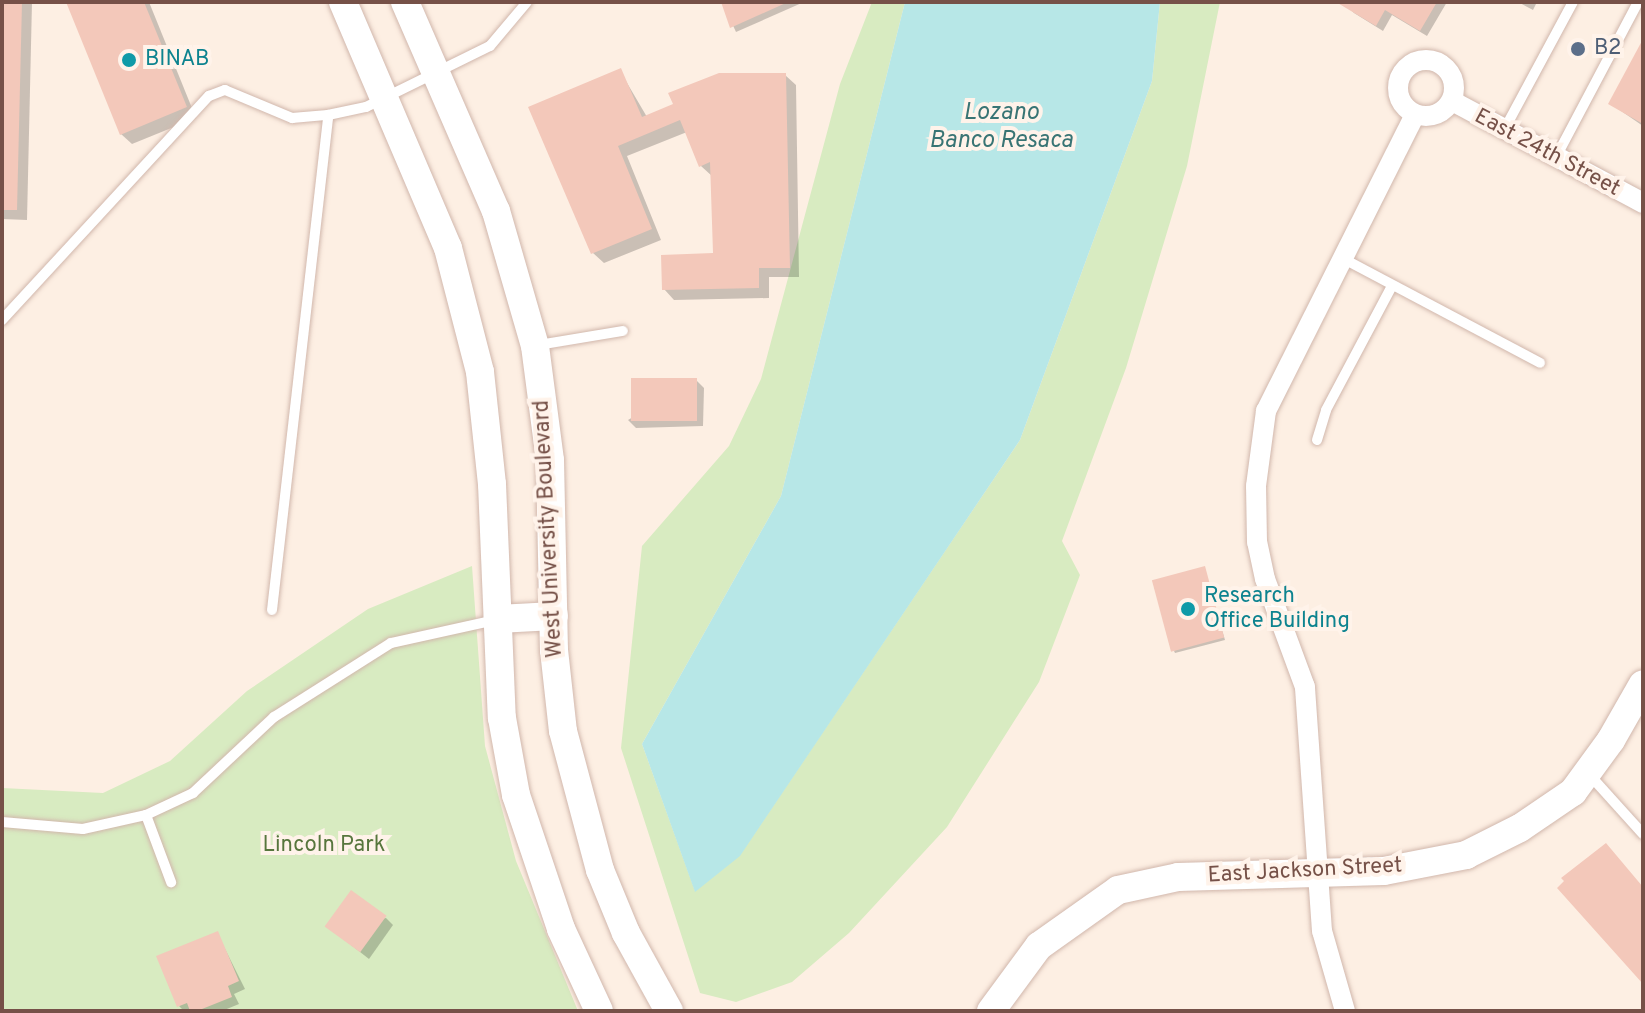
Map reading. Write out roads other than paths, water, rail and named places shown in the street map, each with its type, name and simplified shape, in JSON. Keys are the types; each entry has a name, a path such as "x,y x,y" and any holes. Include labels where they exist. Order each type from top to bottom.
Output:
{"main road":[{"path":"343,2 448,248 480,372 492,484 502,718 516,795 561,929 599,1011"},
{"name":"West University Boulevard","path":"405,2 496,211 535,346 550,460 554,616 563,731 581,810 626,933 669,1011"},
{"path":"498,619 554,616"},
{"name":"East Jackson Street","path":"991,1011 1039,946 1118,890 1178,877 1384,871 1466,855 1520,828 1573,792 1643,684"}],"street":[{"path":"1421,60 1446,68 1454,83 1452,101 1436,115 1415,115 1402,103 1398,85 1405,69 1421,60"},
{"name":"East 24th Street","path":"1452,101 1555,159 1643,203"},
{"path":"1345,1011 1337,999 1322,931 1321,873 1305,687 1265,579 1257,542 1256,486 1266,411 1415,115"}],"lane":[{"path":"4,313 209,96 225,90 292,118 328,115 384,99 490,46 527,2"},
{"path":"1504,130 1573,2"},
{"path":"1555,159 1638,2"},
{"path":"272,610 328,115"},
{"path":"1342,258 1540,363"},
{"path":"1317,440 1326,410 1392,286"},
{"path":"535,346 623,331"},
{"path":"2,822 83,829 146,815 193,793 274,717 391,643 498,619"},
{"path":"1588,773 1643,834"},
{"path":"146,815 171,882"}],"water":[{"name":"Lozano Banco Resaca","path":"905,2 1160,2 1152,81 1020,440 740,856 695,892 642,744 781,496"}],"place":[{"name":"B2","path":"1578,49"},
{"name":"BINAB","path":"129,60"},
{"name":"Research Office Building","path":"1188,609"}],"park label":[{"name":"Lincoln Park","path":"324,846"}]}
